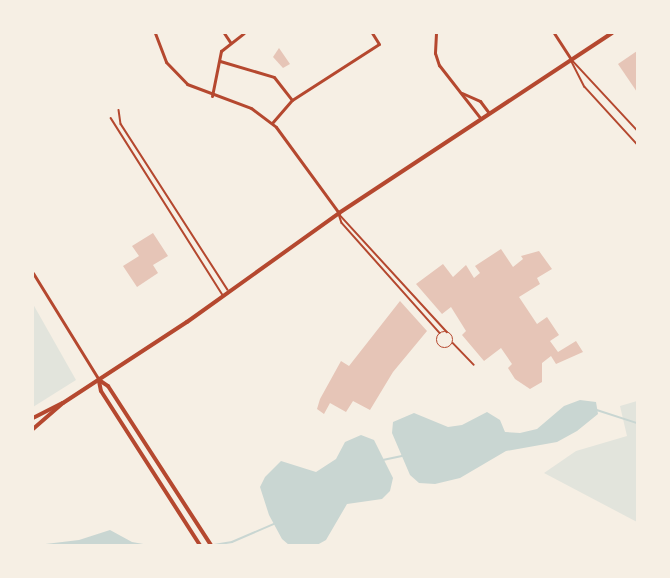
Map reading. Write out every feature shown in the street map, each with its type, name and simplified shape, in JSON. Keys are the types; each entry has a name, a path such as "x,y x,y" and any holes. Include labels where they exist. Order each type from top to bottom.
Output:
{"main road":[{"path":"33,418 63,403 99,380 339,213 612,33"},
{"path":"99,380 108,386 211,545"},
{"path":"99,380 101,391 200,545"},
{"path":"33,429 63,403"}],"street":[{"path":"155,33 160,52 174,74 200,92 239,102 272,123 339,213"},
{"path":"224,33 230,42"},
{"path":"212,96 221,51 244,33"},
{"path":"272,123 292,100 379,44 372,33"},
{"path":"436,33 434,47 439,65 481,119"},
{"path":"554,33 571,59"},
{"path":"220,61 274,77 292,100"},
{"path":"462,93 480,101 489,113"},
{"path":"33,273 99,380"}],"lane":[{"path":"571,59 637,130"},
{"path":"571,59 585,87 637,144"},
{"path":"119,110 121,124 228,291"},
{"path":"111,118 223,295"},
{"path":"339,213 474,365"},
{"path":"339,213 342,223 440,333"},
{"path":"447,332 440,333 436,339 439,346 448,348 453,343"}],"shaded area":[{"path":"33,304 76,380 33,407"},
{"path":"580,400 596,402 598,414 577,431 557,442 506,451 460,478 435,484 419,483 410,475 392,433 393,422 414,413 448,427 462,425 487,412 500,420 505,432 520,433 537,429 564,406"},
{"path":"637,401 637,522 544,473 576,451 627,436 620,406"},
{"path":"361,435 374,440 393,478 390,491 382,499 347,504 326,540 317,545 289,545 282,539 269,515 260,487 265,477 281,461 316,472 336,459 345,442"},
{"path":"110,530 132,542 149,545 37,545 79,540"}],"building":[{"path":"279,48 290,64 283,68 273,57"},
{"path":"637,51 637,92 618,64"},
{"path":"153,233 168,256 153,265 158,273 137,287 123,266 139,256 132,246"},
{"path":"501,249 513,267 523,259 521,256 539,251 552,269 537,278 540,284 519,297 537,324 547,317 559,335 550,341 558,352 576,341 583,352 556,364 551,356 542,363 542,382 530,389 515,379 508,368 512,364 501,348 484,361 462,335 466,331 451,307 442,314 416,284 443,264 453,277 466,265 474,278 480,273 475,266"},
{"path":"400,301 427,331 393,372 370,410 353,401 346,412 330,403 324,414 317,409 341,361 349,366"}],"waterway":[{"path":"597,410 637,423"},
{"path":"383,460 402,456"},
{"path":"214,545 232,542 274,524"}]}
